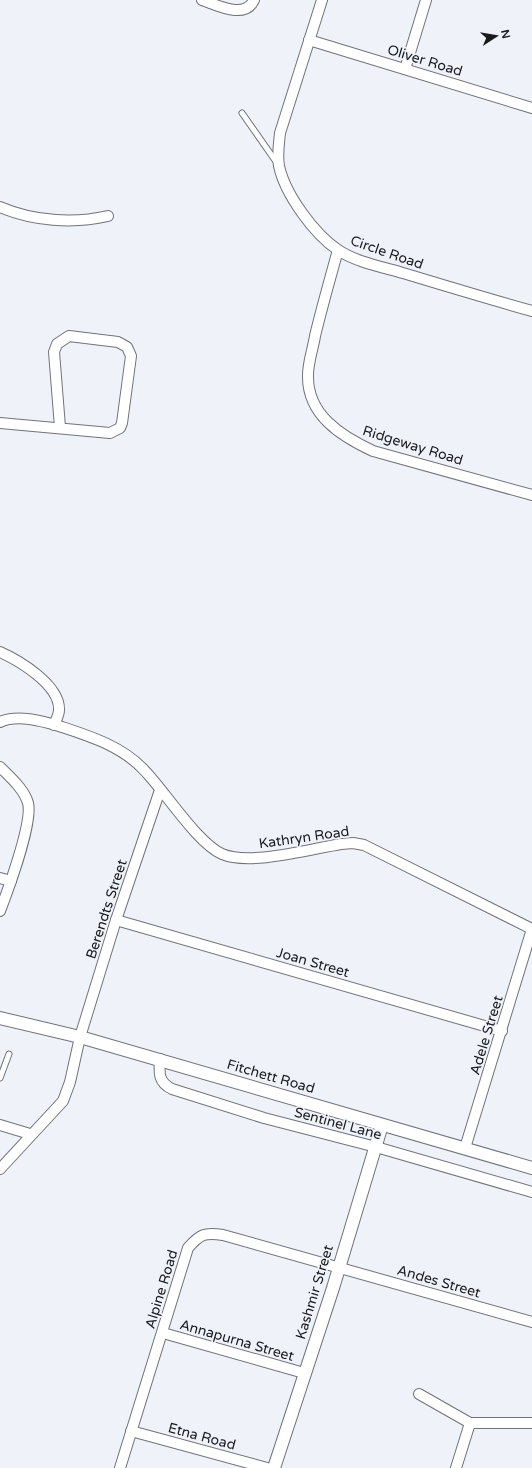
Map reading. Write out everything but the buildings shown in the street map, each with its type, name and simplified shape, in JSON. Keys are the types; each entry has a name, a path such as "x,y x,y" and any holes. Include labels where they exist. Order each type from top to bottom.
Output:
{"street":[{"path":"202,0 238,10 249,7 254,0"},
{"name":"Circle Road","path":"322,0 280,133 278,154 279,166 297,205 315,228 338,250 382,267 532,311"},
{"path":"405,69 426,0"},
{"name":"Oliver Road","path":"309,40 532,108"},
{"path":"0,207 24,216 36,218 89,220 108,216"},
{"name":"Ridgeway Road","path":"338,250 322,306 308,373 308,386 313,401 325,421 337,432 352,442 374,451 532,495"},
{"path":"0,422 110,433 120,428 122,423 131,356 127,347 123,344 69,336 57,344 54,352 60,427"},
{"path":"0,652 31,670 49,686 59,705 59,711 54,725"},
{"name":"Kathryn Road","path":"0,722 20,718 54,725 100,740 114,747 137,763 196,832 220,853 242,859 257,858 341,844 352,843 364,845 532,929"},
{"path":"0,767 24,794 30,812 11,881 0,911"},
{"name":"Berendts Street","path":"0,1169 65,1097 80,1037 116,920 160,790"},
{"path":"0,878 11,881"},
{"name":"Joan Street","path":"116,920 502,1031"},
{"name":"Adele Street","path":"465,1148 532,929"},
{"name":"Fitchett Road","path":"0,1018 80,1037 160,1059 532,1168"},
{"name":"Sentinel Lane","path":"160,1059 160,1079 165,1085 172,1089 264,1118 376,1147 532,1192"},
{"path":"0,1124 30,1134"},
{"name":"Kashmir Street","path":"274,1468 333,1288 338,1266 382,1125"},
{"name":"Alpine Road","path":"120,1468 130,1431 163,1333 188,1248 197,1238 204,1234 223,1235 338,1266"},
{"name":"Andes Street","path":"338,1266 532,1322"},
{"name":"Annapurna Street","path":"163,1333 304,1373"},
{"path":"419,1394 470,1423 532,1423"},
{"path":"456,1468 470,1423"},
{"name":"Etna Road","path":"130,1431 267,1468"}],"lane":[{"path":"242,113 279,166"},
{"path":"0,1078 9,1054"}]}
